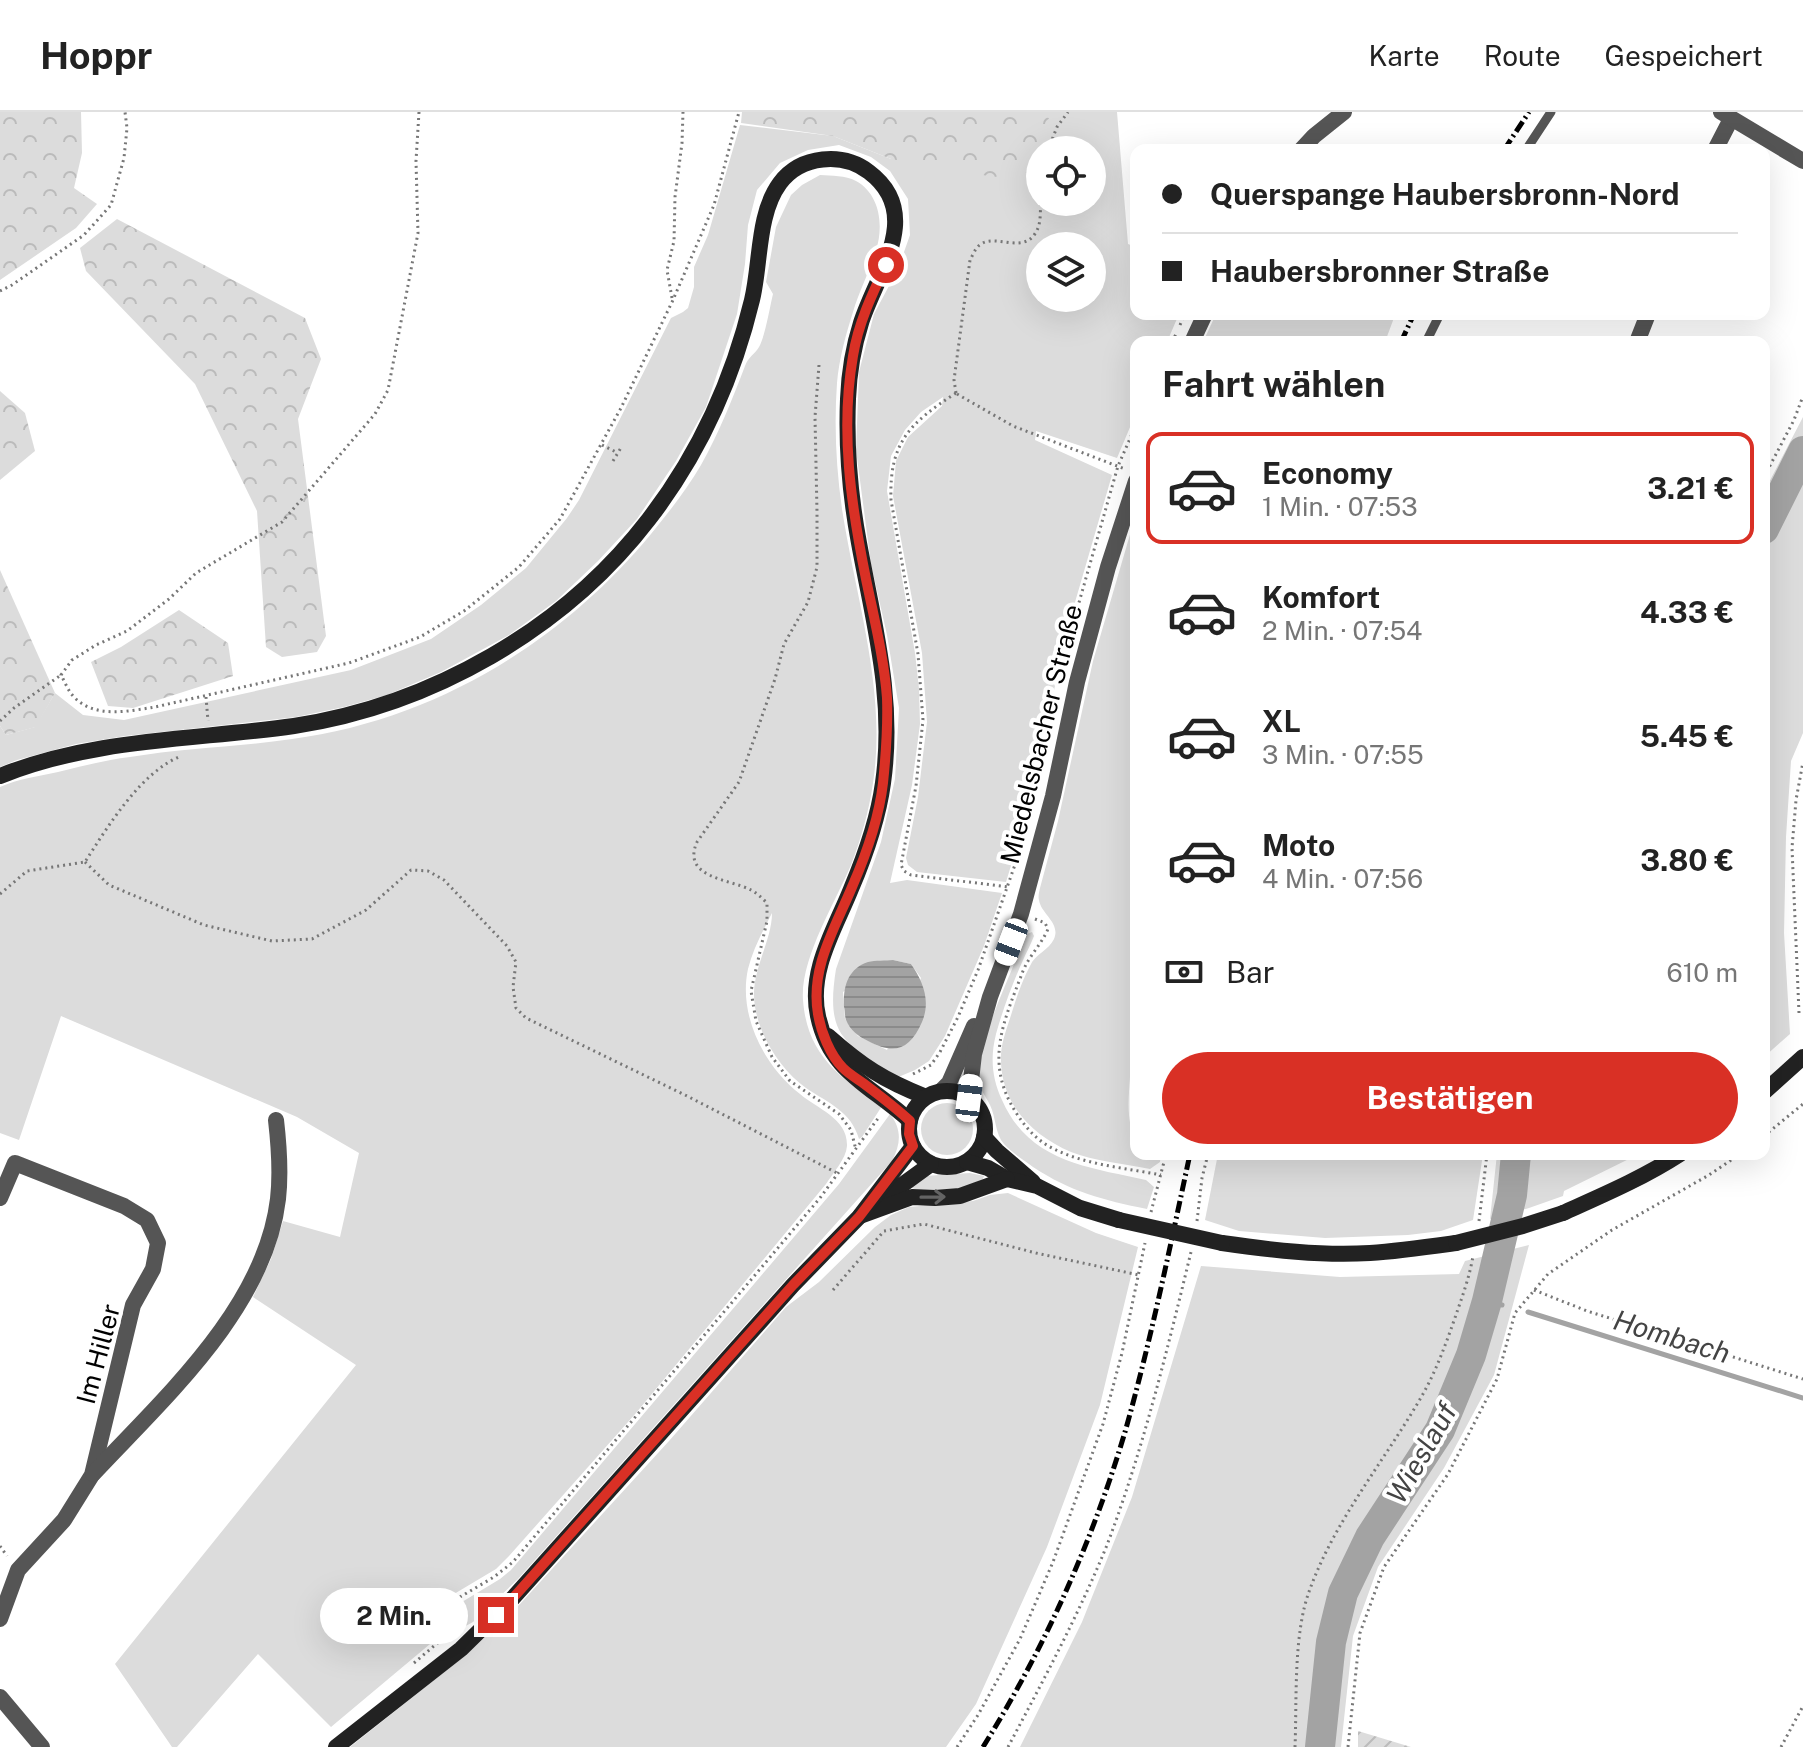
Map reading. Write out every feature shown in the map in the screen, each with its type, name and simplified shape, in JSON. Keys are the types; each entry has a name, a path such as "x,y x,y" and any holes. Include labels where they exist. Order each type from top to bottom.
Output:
{"main road":[{"path":"0,776 50,760 126,743 295,726 375,707 446,680 523,637 620,553 681,473 729,376 754,293 770,201 781,181 792,170 812,162 830,158 848,161 865,168 880,182 892,200 896,227 893,246 861,322 853,353 847,423 852,497 885,682 888,742 883,788 873,829 822,959 816,998 818,1017 831,1051 843,1068 910,1121"},
{"path":"824,1032 857,1062 899,1087 933,1094 960,1093 969,1098 977,1106 985,1126 984,1137 975,1155 967,1162 943,1167 931,1164 913,1146 909,1134 910,1121 915,1108 933,1094"},
{"path":"1770,1087 1803,1057"},
{"path":"984,1137 1037,1186 1080,1208 1222,1243 1303,1252 1368,1253 1456,1243 1511,1230 1563,1213 1614,1191 1671,1160"},
{"path":"336,1747 461,1649 513,1598 793,1285 859,1217 913,1146"},
{"path":"967,1162 988,1168 1007,1179 1037,1186"},
{"path":"859,1217 931,1164"},
{"path":"859,1217 912,1197 960,1196 1007,1179"}],"street":[{"path":"1307,144 1344,112"},
{"path":"1717,144 1726,115 1803,161"},
{"name":"Miedelsbacher Straße","path":"990,997 1021,914 1053,796 1077,682 1130,483"},
{"path":"933,1094 949,1083 969,1035 990,997"},
{"path":"969,1098 974,1054 990,997"},
{"path":"92,1475 194,1364 243,1300 257,1274 278,1200 280,1151 276,1120"},
{"name":"Im Hiller","path":"0,1198 15,1163 124,1206 147,1220 158,1243 153,1269 133,1305 92,1475 64,1520 18,1570 0,1619"},
{"path":"0,1697 42,1747"}],"lane":[{"path":"1530,144 1551,112"}],"path":[{"path":"0,291 84,235 111,205 124,158 125,112"},
{"path":"0,721 61,675 72,660 127,631 169,599 196,573 282,522 375,414 388,390 418,233 416,161 419,112"},
{"path":"673,300 667,270 674,241 683,112"},
{"path":"61,675 72,695 84,706 106,712 126,712 349,663 420,637 464,611 519,567 560,519 602,445 673,300 714,205 739,112"},
{"path":"1053,136 1068,112"},
{"path":"956,393 954,380 970,260 982,243 1016,244 1032,237 1039,227 1040,216"},
{"path":"819,365 815,417 817,567 808,602 784,644 739,782 697,842 694,860 702,871 753,891 767,903 767,921 751,991 756,1021 772,1057 790,1081 839,1114 851,1130 856,1150"},
{"path":"956,393 1013,426 1118,466 1130,474"},
{"path":"956,393 911,428 896,454 890,476 891,500 918,654 923,720 916,786 901,865 911,875 1008,887 1026,894"},
{"path":"1770,466 1803,396"},
{"path":"1067,651 1118,466 1130,439"},
{"path":"602,445 618,453"},
{"path":"613,461 622,446"},
{"path":"205,696 210,735"},
{"path":"1033,803 1045,744"},
{"path":"0,894 27,871 85,862 106,828 153,772 180,756"},
{"path":"1799,1013 1792,848 1803,762"},
{"path":"904,1079 931,1065 958,1017 1017,858"},
{"path":"85,862 109,885 204,925 272,941 312,939 366,910 411,870 428,871 444,880 507,946 516,962 513,987 516,1008 526,1018 839,1174"},
{"path":"1021,914 1045,923 1048,929 1024,967 998,1051 998,1069 1011,1105 1037,1139 1054,1149 1079,1159 1161,1175"},
{"path":"1770,1131 1803,1104"},
{"path":"448,1634 443,1622 447,1608 513,1562 839,1174 884,1109"},
{"path":"1149,1220 1165,1160"},
{"path":"1195,1233 1207,1160"},
{"path":"1480,1214 1486,1160"},
{"path":"1348,1747 1360,1633 1384,1567 1448,1474 1497,1379 1515,1313 1548,1274 1612,1230 1731,1160"},
{"path":"833,1290 884,1231 924,1224 1139,1275"},
{"path":"957,1747 1020,1639 1053,1562 1103,1424 1122,1353 1147,1234"},
{"path":"1008,1747 1063,1642 1106,1546 1139,1453 1192,1248"},
{"path":"1295,1747 1299,1634 1309,1591 1329,1546 1354,1502 1423,1394 1445,1347 1472,1263"},
{"path":"1534,1290 1587,1311 1803,1379"},
{"path":"1781,1747 1803,1706"}],"green space":[{"path":"0,112 81,112 82,153 74,188 97,204 76,228 0,280"},
{"path":"742,112 1024,112 1049,118 1042,136 1026,136 1026,172 994,177 891,159 833,136 741,123"},
{"path":"1009,112 1117,112 1130,245 1130,320 1176,320 1170,336 1130,336 1130,427 1117,458 1036,431 1035,440 1112,475 1071,616 1023,826 1006,882 917,872 908,865 906,858 918,797 927,722 922,653 893,496 896,461 908,437 942,406 943,397 921,412 905,430 891,456 887,491 915,653 920,724 912,785 890,883 907,880 1002,893 984,946 945,1036 929,1061 896,1078 852,1046 837,1024 834,1010 836,969 881,842 895,779 899,708 871,564 856,450 859,372 874,314 898,269 910,235 908,199 890,171 871,157 839,145 808,150 780,163 757,190 748,225 737,314 706,407 676,461 637,519 556,601 509,635 441,672 387,695 296,717 76,744 0,767 0,726 6,735 35,727 55,693 83,715 124,720 351,670 431,639 481,605 526,568 579,500 671,318 688,308 694,287 694,267 708,235 740,125 833,136 891,159","holes":["893,960 911,964 921,978 887,1050 858,1036 845,1019 843,992"]},
{"path":"820,175 847,178 864,187 875,202 880,221 876,250 855,304 843,347 836,414 840,493 873,680 876,749 871,793 861,835 851,865 813,949 807,967 803,1000 811,1036 828,1063 882,1106 859,1139 845,1115 796,1080 769,1046 758,1019 754,992 772,913 748,969 747,1004 757,1038 775,1069 800,1094 837,1121 846,1136 847,1146 842,1161 826,1184 636,1413 509,1556 496,1569 449,1597 437,1610 436,1639 331,1727 258,1654 177,1747 172,1747 115,1664 356,1365 253,1297 271,1259 283,1221 340,1237 359,1153 297,1117 61,1016 19,1140 0,1133 0,787 112,760 272,742 345,729 444,695 535,642 616,573 658,526 696,474 719,429 746,363 759,347 763,336 773,294 766,282 776,227 791,195"},
{"path":"117,219 305,318 321,359 298,419 326,636 317,652 282,657 266,647 257,511 195,384 86,271 80,248"},
{"path":"1213,320 1393,320 1387,336 1206,336"},
{"path":"0,391 25,413 35,451 0,480"},
{"path":"1803,417 1803,733 1791,761 1786,837 1784,933 1790,1034 1770,1052 1770,480"},
{"path":"1130,535 1130,1160 1160,1160 1150,1169 1080,1155 1042,1136 1011,1101 1002,1071 1005,1033 1018,994 1032,962 1054,939 1055,928 1041,905 1039,891 1058,821 1093,661"},
{"path":"0,570 55,693 36,727 6,735 0,726"},
{"path":"179,610 228,643 233,676 133,708 108,706 91,662"},
{"path":"1032,932 1034,936 1008,996 994,1043 993,1068 1002,1100 1014,1121 1044,1149 1082,1165 1146,1180 1154,1187 1147,1209 1102,1198 1061,1183 1014,1153 999,1135 992,1110 979,1085 978,1071 998,1004 1024,939"},
{"path":"947,1103 966,1110 973,1129 966,1148 947,1155 928,1148 921,1129 928,1110"},
{"path":"890,1114 897,1125 899,1137 892,1161 518,1579 473,1622 462,1628 451,1627 447,1617 452,1608 511,1570 839,1184"},
{"path":"1217,1160 1482,1160 1473,1220 1441,1231 1325,1238 1239,1231 1205,1220"},
{"path":"1496,1160 1627,1160 1564,1191 1563,1196 1490,1219"},
{"path":"970,1173 984,1176 983,1179 958,1190 918,1190 909,1187 925,1176"},
{"path":"1008,1193 1096,1233 1138,1247 1100,1405 1047,1547 976,1704 946,1747 350,1747 467,1654 520,1604 786,1307 819,1282 875,1227 909,1207 973,1201"},
{"path":"1529,1245 1494,1375 1444,1468 1378,1567 1353,1636 1341,1747 1020,1747 1082,1622 1132,1497 1201,1266 1340,1277 1459,1274 1465,1261"},
{"path":"1358,1731 1411,1747 1358,1747"}],"shaded area":[{"path":"893,960 911,964 922,984 926,1006 922,1022 912,1039 893,1049 877,1045 855,1033 846,1019 844,1000 848,980 855,969 868,962"}],"waterway":[{"name":"Wieslauf","path":"1770,517 1803,451"},
{"name":"Wieslauf","path":"1320,1747 1331,1642 1343,1593 1370,1537 1440,1430 1471,1355 1512,1195 1515,1160"},
{"name":"Hombach","path":"1487,1301 1502,1305"},
{"name":"Hombach","path":"1528,1312 1803,1398"}],"railway":[{"path":"1508,144 1529,112"},
{"path":"1404,336 1411,320"},
{"path":"983,1747 1046,1634 1082,1555 1112,1473 1143,1363 1189,1160"}],"route":[{"path":"496,1615 793,1285 859,1217 913,1146 909,1134 910,1121 843,1068 831,1051 818,1017 816,998 822,959 873,829 883,788 888,742 887,696 858,538 848,461 847,423 853,353 861,322 886,265"}]}
